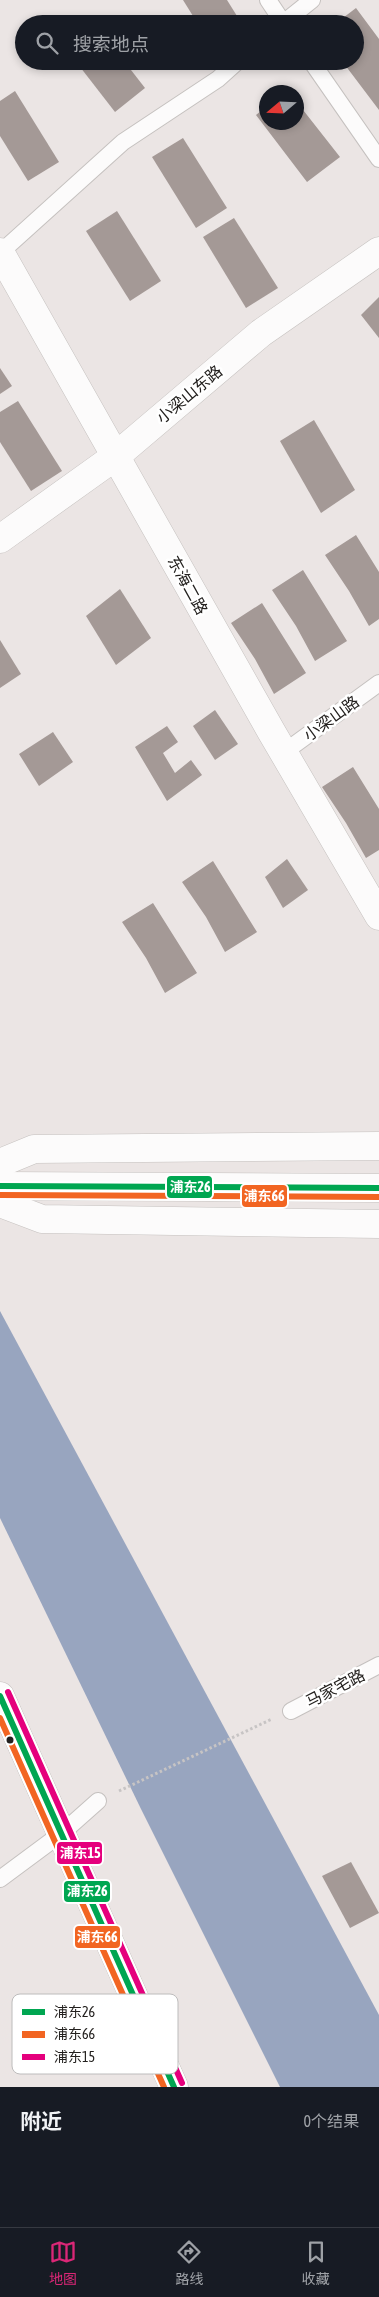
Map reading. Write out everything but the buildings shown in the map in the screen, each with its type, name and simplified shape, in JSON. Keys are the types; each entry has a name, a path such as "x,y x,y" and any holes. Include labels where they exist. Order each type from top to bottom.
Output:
{"street":[{"name":"小梁山东路","path":"0,538 116,456 261,333 379,251"},
{"name":"东海二路","path":"0,253 283,752 379,916"},
{"path":"0,1163 34,1149 379,1146"},
{"path":"5,1192 379,1188"},
{"path":"5,1192 42,1219 379,1224"},
{"path":"0,1696 133,1994"},
{"path":"168,2074 174,2087"}],"lane":[{"path":"268,0 278,15"},
{"path":"293,15 312,0"},
{"path":"0,253 123,142 218,79 228,70"},
{"path":"317,70 379,159"},
{"name":"小梁山路","path":"283,752 379,683"},
{"name":"马家宅路","path":"290,1711 379,1665"},
{"path":"0,1879 62,1833 98,1801"}],"path":[{"path":"98,1801 290,1711"}],"water":[{"path":"0,1311 379,2015 379,2087 280,2087 141,1809 0,1518"}],"transit line":[{"name":"浦东26","path":"0,1186 379,1188"},
{"name":"浦东66","path":"0,1195 379,1197"},
{"name":"浦东15","path":"8,1692 142,1994"},
{"name":"浦东26","path":"0,1696 133,1994"},
{"name":"浦东66","path":"0,1718 123,1994"},
{"name":"浦东66","path":"158,2074 164,2087"},
{"name":"浦东26","path":"168,2074 174,2087"},
{"name":"浦东15","path":"178,2074 182,2083"}]}
